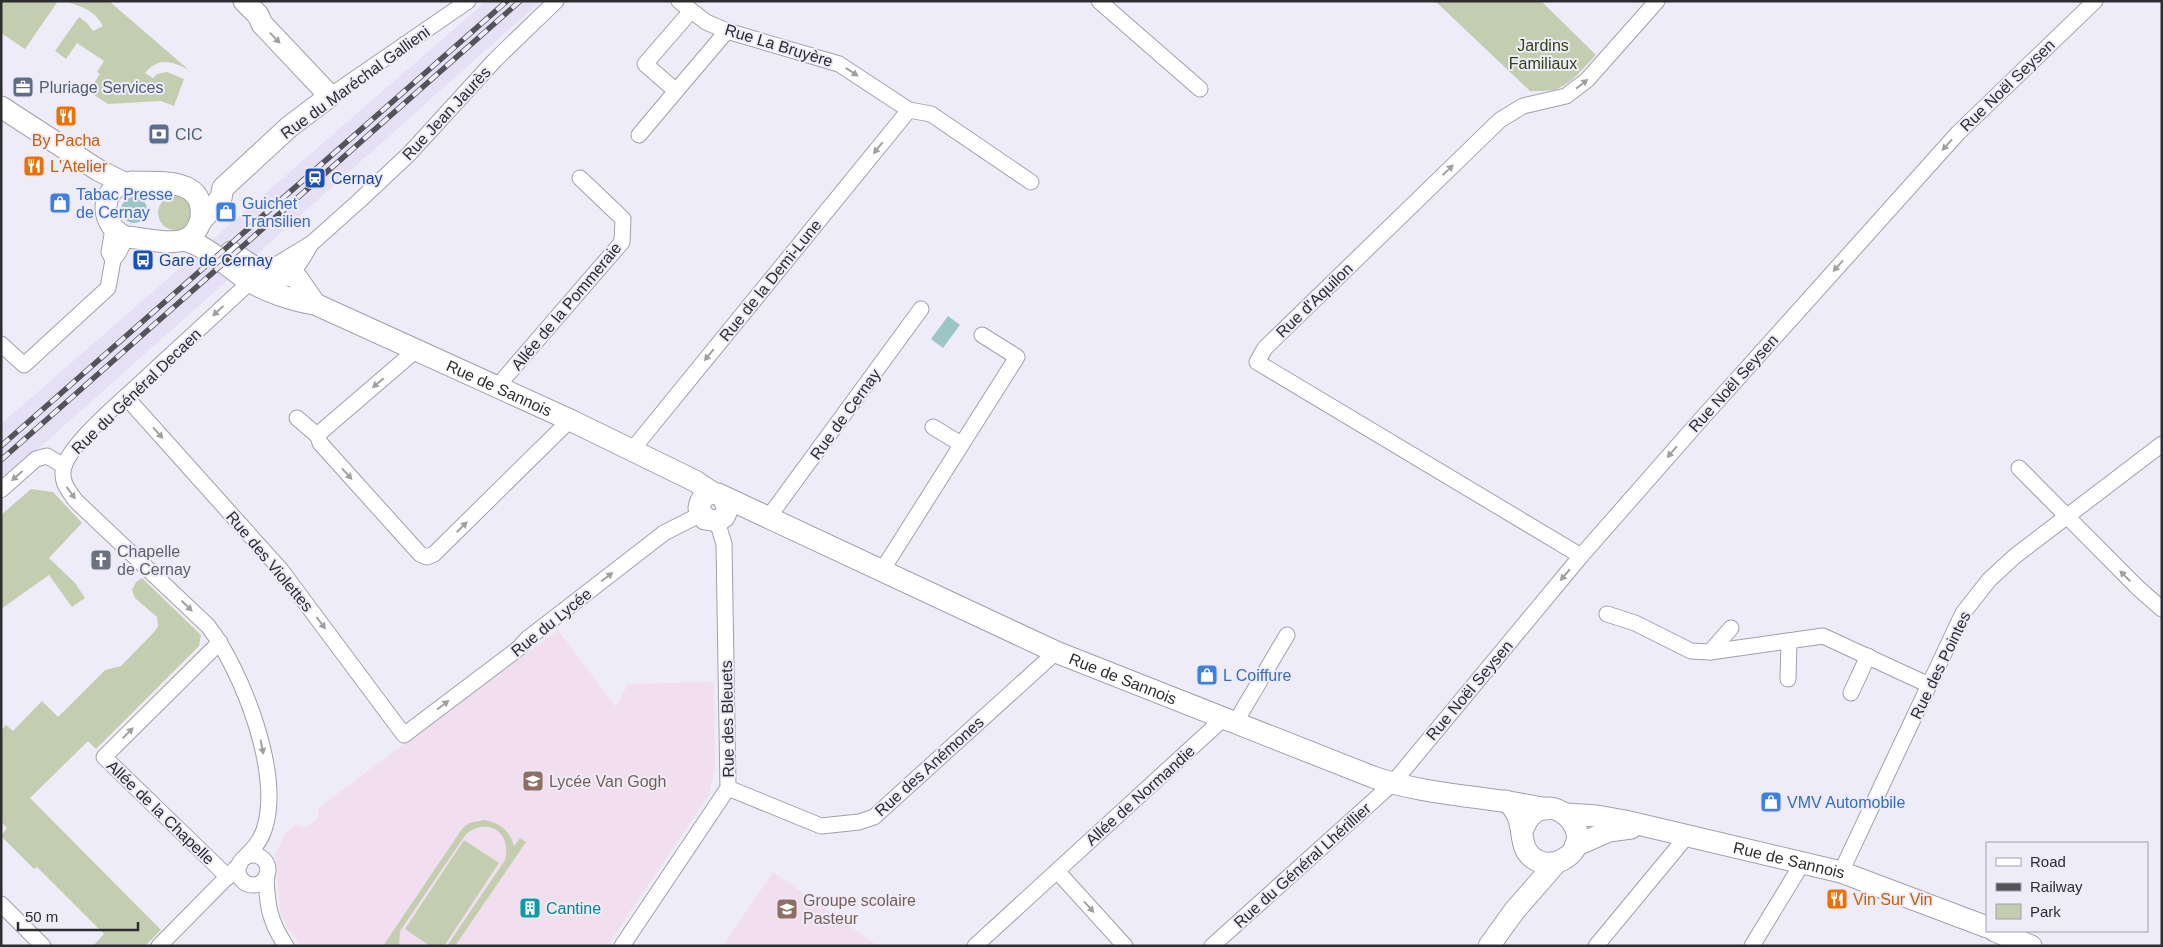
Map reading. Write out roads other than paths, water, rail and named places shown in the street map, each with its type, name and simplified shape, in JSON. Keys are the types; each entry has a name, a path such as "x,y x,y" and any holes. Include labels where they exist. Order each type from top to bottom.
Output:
{"street":[{"path":"244,1 258,15 262,24 330,96"},
{"name":"Rue du Maréchal Gallieni","path":"200,222 221,198 224,188 289,127 330,96 468,1"},
{"name":"Rue Jean Jaurès","path":"271,268 312,243 409,154 495,60 556,1"},
{"path":"1099,1 1200,89"},
{"name":"Rue d'Aquilon","path":"1581,556 1257,362 1265,348 1500,120 1523,106 1566,96 1587,80 1657,1"},
{"name":"Rue Noël Seysen","path":"1392,784 1581,556 1696,424 1958,133 2095,1"},
{"path":"676,91 645,64 685,6"},
{"name":"Rue La Bruyère","path":"685,6 706,22 727,31 839,64 908,110 931,114 1031,182"},
{"path":"639,135 727,31"},
{"path":"1,107 98,170 124,184"},
{"name":"Rue de la Demi-Lune","path":"632,450 908,110"},
{"name":"Allée de la Pommeraie","path":"496,388 622,242 623,219 580,178"},
{"path":"188,188 199,199 202,207 200,222 192,234 184,240 173,241 120,233 107,215 107,203 114,190 132,182 178,184 188,188 224,188"},
{"path":"200,222 206,233 248,264 254,267 271,268 298,278 315,304"},
{"path":"1,344 24,365 108,288 112,260 109,252 120,233"},
{"name":"Rue de Sannois","path":"184,240 197,244 255,284 298,302 315,304 632,450 681,476 713,508 761,515 1056,652 1392,784 1506,801 1556,812 1597,816 1803,862 1841,872 1981,925"},
{"name":"Rue Jean Jaurès","path":"291,274 312,243"},
{"path":"255,284 278,284 291,274"},
{"name":"Rue du Général Decaen","path":"159,946 240,872 259,842 267,820 268,785 259,732 234,668 220,642 208,626 76,501 64,483 64,466 77,445 126,397 255,284"},
{"name":"Rue de Cernay","path":"761,515 921,309"},
{"path":"882,572 1017,357 982,335"},
{"path":"318,436 415,351"},
{"name":"Rue des Violettes","path":"126,397 281,570 404,734"},
{"path":"297,418 318,436 320,443 420,554 427,557 434,554 570,420"},
{"path":"932,427 961,444"},
{"name":"Rue des Pointes","path":"1841,872 1963,613 1988,580 2015,556 2162,444"},
{"path":"1,490 36,459 47,456 64,466"},
{"path":"2019,468 2138,588 2162,609"},
{"name":"Rue du Lycée","path":"404,734 519,648 527,639 664,533 713,508"},
{"name":"Rue des Bleuets","path":"622,946 728,788 724,544 713,508"},
{"path":"1607,614 1635,623 1691,651 1710,652 1823,636 1929,685"},
{"path":"1710,652 1731,628"},
{"name":"Allée de Normandie","path":"975,946 1057,871 1229,721 1288,635"},
{"path":"1788,679 1790,641"},
{"name":"Allée de la Chapelle","path":"220,642 104,756 240,872"},
{"name":"Rue des Anémones","path":"728,788 820,826 858,822 874,817 1056,652"},
{"path":"1851,693 1868,656"},
{"name":"Rue du Général Lhérillier","path":"1212,946 1392,784"},
{"path":"1506,801 1516,812 1523,829 1522,842 1529,854 1544,863 1556,863"},
{"path":"1489,946 1515,910 1556,863 1571,853 1575,846 1575,825 1556,812 1534,813 1523,829"},
{"path":"263,859 276,826"},
{"name":"Rue de Sannois","path":"1575,846 1608,831 1656,828"},
{"path":"1596,946 1687,836"},
{"path":"1515,910 1527,878 1529,854"},
{"path":"240,872 254,855 263,859 267,866 267,905"},
{"path":"1752,946 1803,862"},
{"path":"1057,871 1125,946"},
{"path":"240,872 255,884 264,880 266,876"},
{"path":"240,872 267,905 276,928 286,946"},
{"path":"1,904 43,946"},
{"path":"1997,932 2031,946"}],"railway":[{"path":"1,446 507,1"},
{"path":"1,460 520,1"}],"place":[{"name":"Pluriage Services","path":"23,87"},
{"name":"By Pacha","path":"66,116"},
{"name":"CIC","path":"159,134"},
{"name":"L'Atelier","path":"34,166"},
{"name":"Cernay","path":"315,178"},
{"name":"Tabac Presse de Cernay","path":"60,203"},
{"name":"Guichet Transilien","path":"226,212"},
{"name":"Gare de Cernay","path":"143,260"},
{"name":"Chapelle de Cernay","path":"101,560"},
{"name":"L Coiffure","path":"1207,675"},
{"name":"Lycée Van Gogh","path":"533,781"},
{"name":"VMV Automobile","path":"1771,802"},
{"name":"Vin Sur Vin","path":"1837,899"},
{"name":"Cantine","path":"530,908"},
{"name":"Groupe scolaire Pasteur","path":"787,909"}],"park label":[{"name":"Jardins Familiaux","path":"1543,54"}]}
